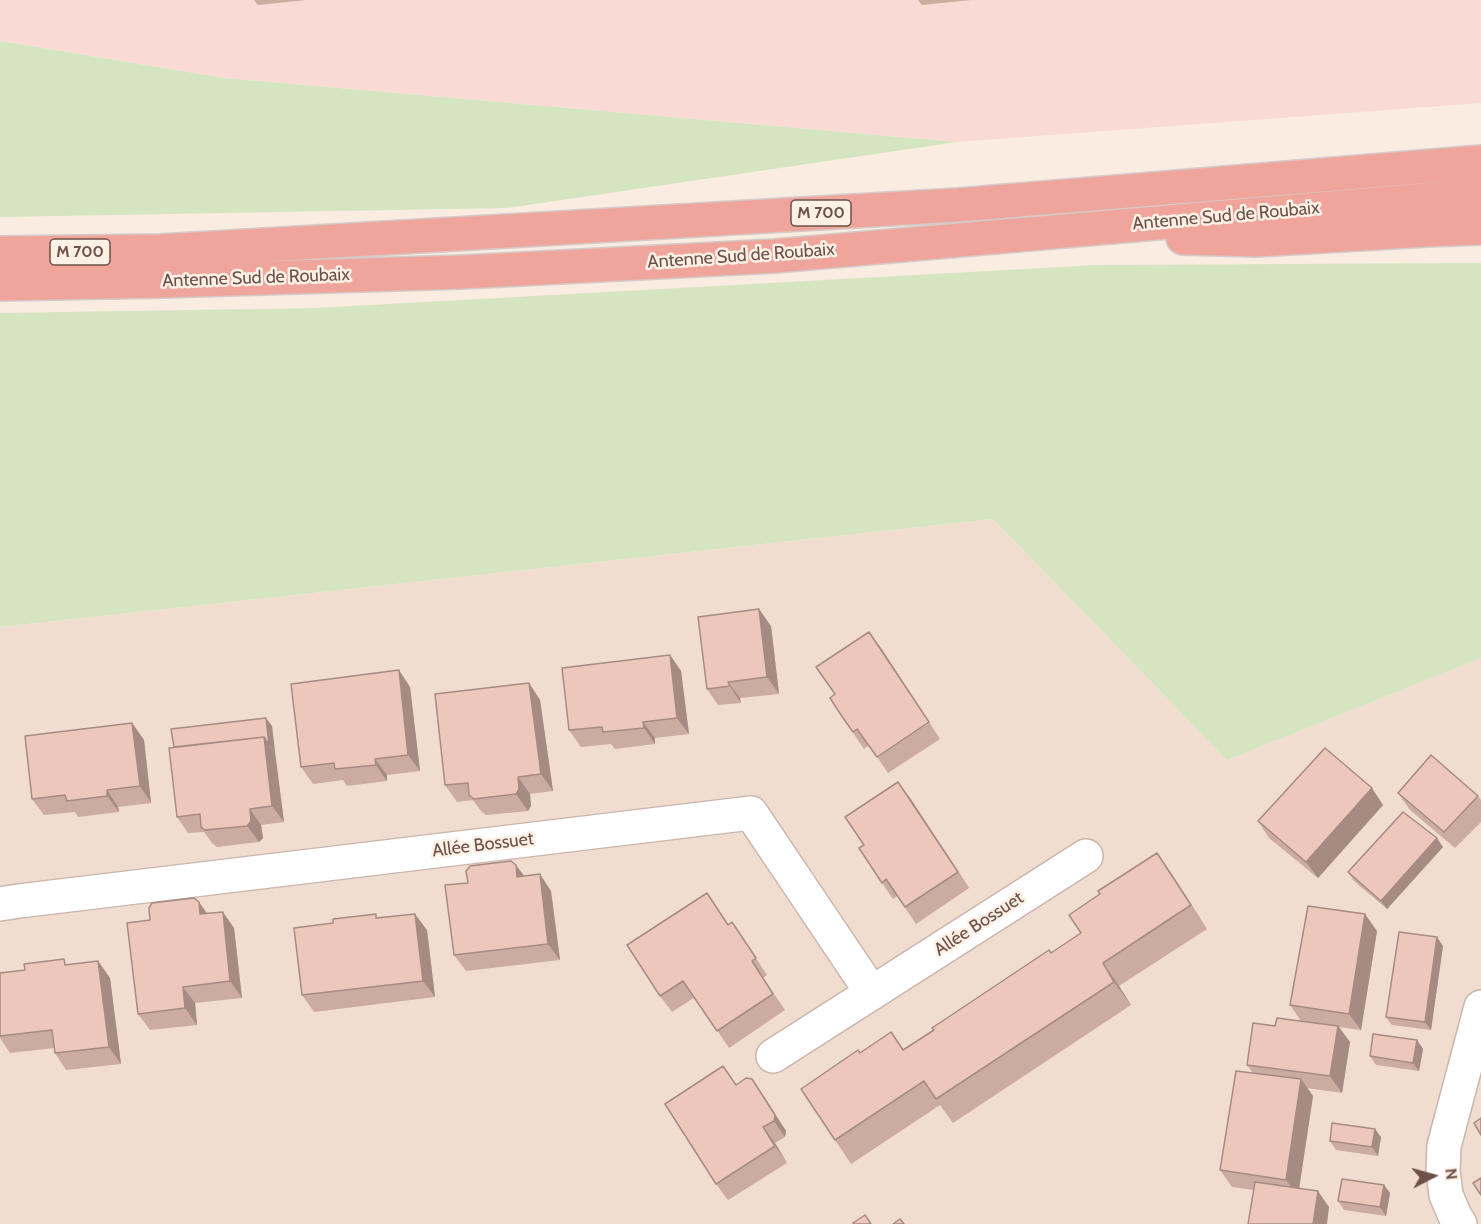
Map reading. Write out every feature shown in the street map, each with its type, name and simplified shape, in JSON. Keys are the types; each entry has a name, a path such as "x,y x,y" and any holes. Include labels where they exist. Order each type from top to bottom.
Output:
{"highway":[{"name":"Antenne Sud de Roubaix","path":"0,253 160,252 958,205 1481,162"},
{"name":"Antenne Sud de Roubaix","path":"0,284 463,272 775,256 1481,195"},
{"path":"1044,232 1256,240 1481,228"}],"street":[{"name":"Allée Bossuet","path":"0,904 751,813 872,993"},
{"name":"Allée Bossuet","path":"772,1056 1086,856"},
{"path":"1460,1224 1446,1195 1443,1171 1444,1146 1481,1007"}],"shaded area":[{"path":"0,0 1481,0 1481,103 957,142 224,78 0,41"},
{"path":"993,519 1227,760 1481,658 1481,1224 0,1224 0,627"}],"green space":[{"path":"0,41 224,78 957,142 507,208 0,217"},
{"path":"1481,263 1481,658 1227,760 993,519 0,627 0,313 315,308 1097,265"}],"building":[{"path":"759,609 767,677 728,682 730,686 707,689 698,617"},
{"path":"869,632 929,722 877,757 857,729 853,732 841,715 830,698 835,694 816,667"},
{"path":"670,655 677,718 643,722 644,728 603,732 602,727 569,730 562,668"},
{"path":"399,670 408,755 375,759 376,765 335,769 334,763 301,767 291,684"},
{"path":"529,683 541,774 518,777 519,789 516,794 474,799 469,795 468,783 445,785 435,694"},
{"path":"266,718 269,745 264,737 174,747 171,729"},
{"path":"132,723 140,786 107,790 107,796 67,801 65,795 32,799 25,736"},
{"path":"264,737 272,806 250,809 251,821 247,826 205,830 201,827 200,814 177,817 169,748"},
{"path":"1325,748 1372,788 1306,862 1258,821"},
{"path":"1431,755 1478,796 1444,832 1398,793"},
{"path":"898,782 958,872 905,907 886,879 882,883 859,848 864,845 845,817"},
{"path":"1403,812 1437,838 1381,901 1348,872"},
{"path":"1157,853 1191,905 1103,963 1114,982 936,1099 924,1081 835,1140 801,1089 858,1050 860,1053 891,1032 903,1050 1049,950 1051,953 1081,933 1069,915 1100,894 1098,891"},
{"path":"511,861 516,865 517,877 540,874 548,944 454,955 445,885 468,883 466,871 470,866"},
{"path":"707,893 728,925 732,922 756,958 752,961 773,994 717,1031 683,981 660,996 627,945"},
{"path":"194,898 199,902 200,914 223,912 230,981 183,987 185,1008 138,1014 127,923 150,920 149,908 152,903"},
{"path":"1308,906 1365,914 1349,1014 1290,1005"},
{"path":"376,914 376,918 415,914 423,981 302,995 294,928 333,923 333,919"},
{"path":"1399,932 1437,937 1425,1022 1386,1017"},
{"path":"64,959 65,965 98,961 109,1047 55,1053 52,1030 0,1036 0,973 25,970 24,964"},
{"path":"1277,1018 1338,1026 1330,1076 1247,1065 1253,1023 1275,1026"},
{"path":"1373,1034 1417,1040 1413,1063 1370,1056"},
{"path":"723,1066 736,1085 746,1078 752,1079 775,1115 774,1121 763,1127 775,1146 716,1184 665,1104"},
{"path":"1236,1071 1301,1079 1286,1180 1220,1170"},
{"path":"1481,1118 1481,1135 1474,1123"},
{"path":"1332,1123 1375,1129 1372,1147 1330,1141"},
{"path":"1481,1178 1481,1195 1473,1183"},
{"path":"1342,1179 1384,1185 1380,1207 1338,1201"},
{"path":"1255,1182 1318,1191 1313,1224 1248,1224"},
{"path":"865,1215 871,1224 853,1224 853,1223"},
{"path":"900,1219 904,1224 893,1224"}]}
